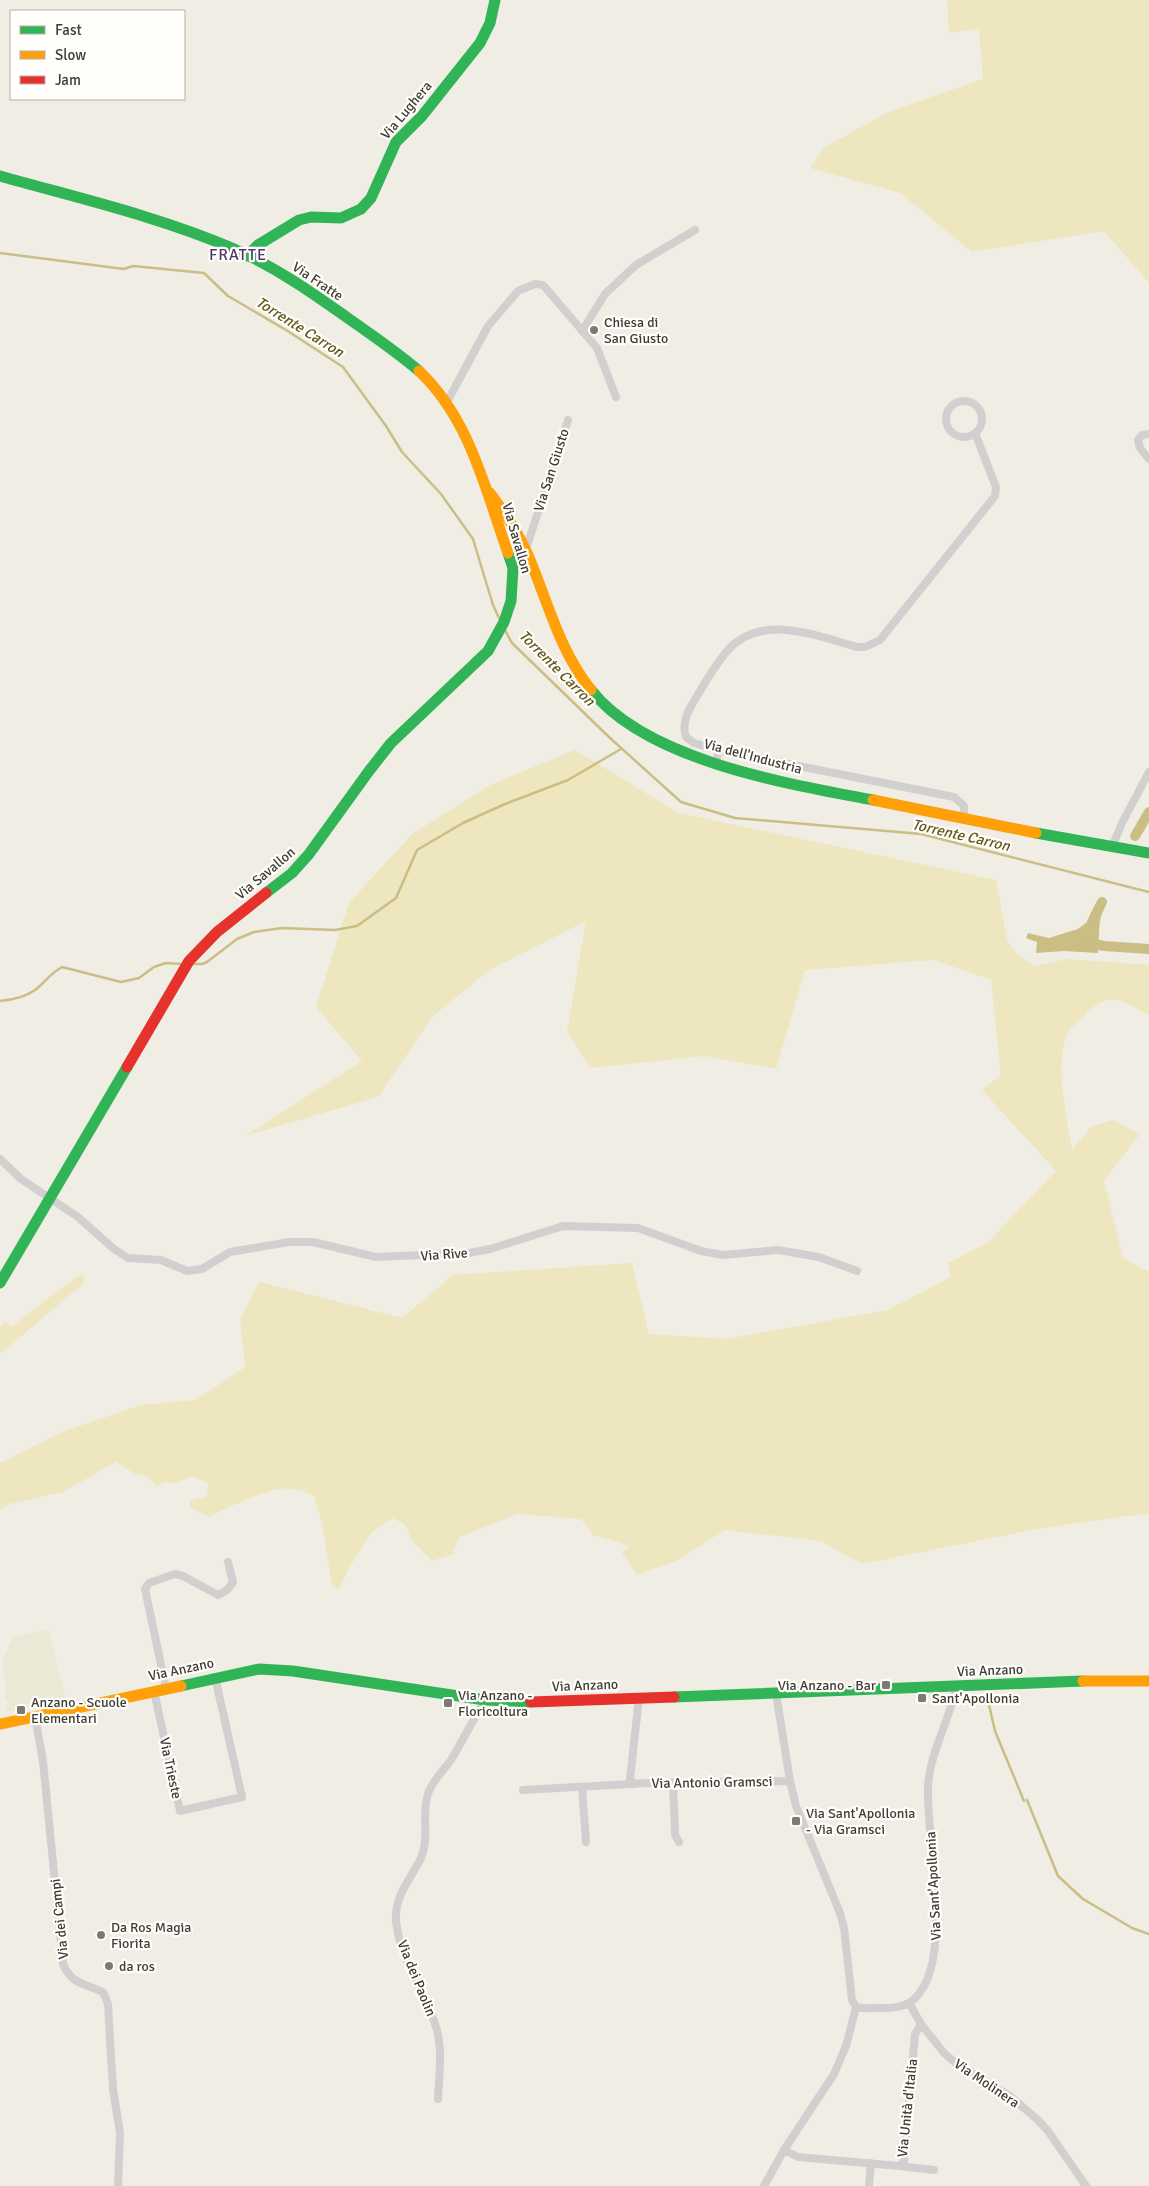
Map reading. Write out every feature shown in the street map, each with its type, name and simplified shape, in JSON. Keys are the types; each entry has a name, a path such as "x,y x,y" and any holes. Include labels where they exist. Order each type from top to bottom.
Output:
{"main road":[{"name":"Via Lughera","path":"247,256 258,245 299,220 311,217 341,218 361,209 371,198 396,142 422,116 480,43 490,23 496,0"},
{"name":"Via Fratte","path":"0,176 184,229 247,256 283,276 388,346 413,366 447,402 487,490"},
{"name":"Via dell'Industria","path":"487,490 505,510 526,549 558,635 573,666 595,696 618,718 635,730 716,762 776,780 1081,843 1149,853"},
{"name":"Via Savallon","path":"0,1283 187,965 204,943 217,931 296,870 319,845 380,756 419,715 479,660 494,643 514,593 512,568 487,490"},
{"name":"Via Anzano","path":"0,1724 259,1669 279,1670 484,1700 528,1702 1149,1680"}],"street":[{"path":"582,331 605,294 636,265 695,230"},
{"path":"447,402 488,326 518,290 535,284 543,285 596,348 616,397"},
{"path":"967,402 977,407 982,418 979,429 975,433 964,437 954,434 950,430 947,418 948,413 956,404 967,402"},
{"name":"Via San Giusto","path":"526,549 568,420"},
{"path":"964,818 964,806 954,797 718,750 694,742 686,737 684,726 691,706 716,664 740,640 764,631 792,630 866,647 880,640 996,496 996,487 975,433"},
{"path":"1149,434 1142,435 1138,440 1140,448 1149,459"},
{"path":"716,762 718,750"},
{"path":"1112,847 1122,823 1149,772"},
{"name":"Via Rive","path":"0,1159 21,1180 78,1217 114,1249 128,1258 161,1260 187,1271 202,1269 230,1252 289,1242 313,1242 376,1257 469,1253 490,1249 562,1226 638,1228 702,1252 723,1255 778,1250 818,1257 857,1272"},
{"path":"166,1688 145,1589 150,1582 176,1574 218,1595 227,1590 233,1582 228,1562"},
{"name":"Via Trieste","path":"154,1691 180,1811 242,1797 215,1677"},
{"name":"Via Sant'Apollonia","path":"909,2003 921,1989 927,1978 936,1946 928,1782 956,1686"},
{"path":"764,2186 784,2150 834,2074 846,2046 856,2007 852,2000 849,1984 844,1928 840,1913 802,1822 790,1781 776,1693"},
{"name":"Via Antonio Gramsci","path":"634,1784 630,1779 639,1698"},
{"name":"Via dei Paolin","path":"438,2099 439,2046 437,2029 431,2010 404,1955 396,1919 398,1902 422,1856 426,1833 426,1800 428,1792 452,1757 484,1700"},
{"name":"Via dei Campi","path":"36,1717 43,1761 62,1964 66,1973 76,1982 103,1992 108,2004 113,2089 120,2133 118,2186"},
{"name":"Via Antonio Gramsci","path":"523,1790 634,1784 790,1781"},
{"path":"673,1783 675,1835 679,1842"},
{"path":"582,1787 586,1842"},
{"path":"856,2007 891,2008 909,2003"},
{"name":"Via Molinera","path":"909,2003 921,2024 944,2053 958,2065 1010,2096 1038,2120 1048,2131 1086,2186"},
{"name":"Via Unità d'Italia","path":"784,2150 798,2157 899,2166 904,2162 915,2034 921,2024"},
{"path":"869,2186 871,2163"},
{"path":"899,2166 934,2170"}],"shaded area":[{"path":"947,0 1149,0 1149,283 1104,231 972,252 900,193 810,168 825,147 888,112 983,79 979,29 949,33"},
{"path":"575,750 679,813 996,880 1007,940 1018,955 1036,966 1067,959 1149,965 1149,1015 1131,1005 1116,1000 1101,1002 1072,1027 1067,1035 1063,1047 1062,1076 1072,1150 1092,1126 1113,1120 1140,1134 1104,1181 1123,1258 1149,1272 1149,1513 1043,1528 862,1564 821,1541 725,1530 676,1561 637,1575 622,1553 630,1546 593,1535 581,1519 518,1514 459,1537 453,1554 432,1561 412,1541 405,1525 393,1518 371,1533 349,1568 339,1590 332,1586 322,1524 314,1496 297,1490 283,1489 262,1493 209,1517 190,1508 190,1501 207,1496 208,1483 190,1476 176,1484 166,1482 156,1486 146,1476 135,1474 116,1462 63,1492 9,1504 0,1510 0,1463 62,1432 141,1405 196,1400 245,1367 240,1320 259,1282 402,1318 453,1275 632,1263 649,1334 726,1339 888,1310 951,1277 948,1263 987,1243 1056,1171 982,1090 1001,1075 991,980 934,960 805,970 776,1069 705,1056 590,1068 567,1031 586,921 491,969 433,1016 378,1097 245,1136 362,1061 316,1007 349,903 412,834 492,784"},
{"path":"1095,906 1104,908 1100,925 1098,953 1064,951 1036,953 1037,942 1026,938 1028,933 1049,938 1078,929 1086,923"},
{"path":"82,1274 85,1278 83,1284 0,1354 0,1326 5,1322 13,1326"},
{"path":"49,1629 66,1702 37,1709 32,1706 5,1712 8,1701 5,1700 6,1687 2,1661 13,1637"}],"waterway":[{"name":"Torrente Carron","path":"0,253 124,269 133,266 204,273 228,296 286,330 343,367 386,426 402,452 441,494 473,539 493,605 500,620"},
{"name":"Torrente Carron","path":"505,630 512,643 610,738 681,802 735,818 921,834 1149,892"},
{"path":"191,964 207,962 237,939 254,932 282,928 335,930 357,926 396,898 417,850 463,823 505,804 568,780 621,749"},
{"path":"1135,836 1149,812"},
{"path":"1094,918 1102,902"},
{"path":"1085,942 1104,946 1149,949"},
{"path":"0,1001 18,998 31,993 62,967 121,982 139,978 154,967 166,963 183,964"},
{"path":"987,1696 995,1731 1024,1801"},
{"path":"1027,1800 1058,1876 1083,1899 1132,1928 1149,1934"}],"traffic: fast":[{"path":"247,256 258,245 299,220 311,217 341,218 361,209 371,198 396,142 422,116 480,43 490,23 495,0"},
{"path":"0,176 175,226 248,255 309,291 386,345 419,371"},
{"path":"266,893 292,873 309,854 391,743 488,651 504,622 511,601 513,568 508,553"},
{"path":"591,690 616,714 647,735 683,752 722,766 762,777 873,800"},
{"path":"1036,833 1149,853"},
{"path":"0,1283 127,1067"},
{"path":"181,1686 259,1669 293,1671 485,1700 531,1702"},
{"path":"674,1697 1083,1681"}],"traffic: slow":[{"path":"419,371 437,390 464,433 483,480 508,553"},
{"path":"490,493 520,538 562,642 570,659 591,690"},
{"path":"873,800 1036,833"},
{"path":"1083,1681 1149,1681"},
{"path":"0,1724 181,1686"}],"traffic: jam":[{"path":"127,1067 189,961 217,932 266,893"},
{"path":"531,1702 674,1697"}],"place":[{"name":"Chiesa di San Giusto","path":"594,330"},
{"name":"Via Anzano - Bar","path":"886,1685"},
{"name":"Sant'Apollonia","path":"922,1698"},
{"name":"Via Anzano - Floricoltura","path":"448,1703"},
{"name":"Anzano - Scuole Elementari","path":"21,1710"},
{"name":"Via Sant'Apollonia - Via Gramsci","path":"796,1821"},
{"name":"Da Ros Magia Fiorita","path":"101,1935"},
{"name":"da ros","path":"109,1966"}],"district":[{"name":"FRATTE","path":"238,254"}]}
